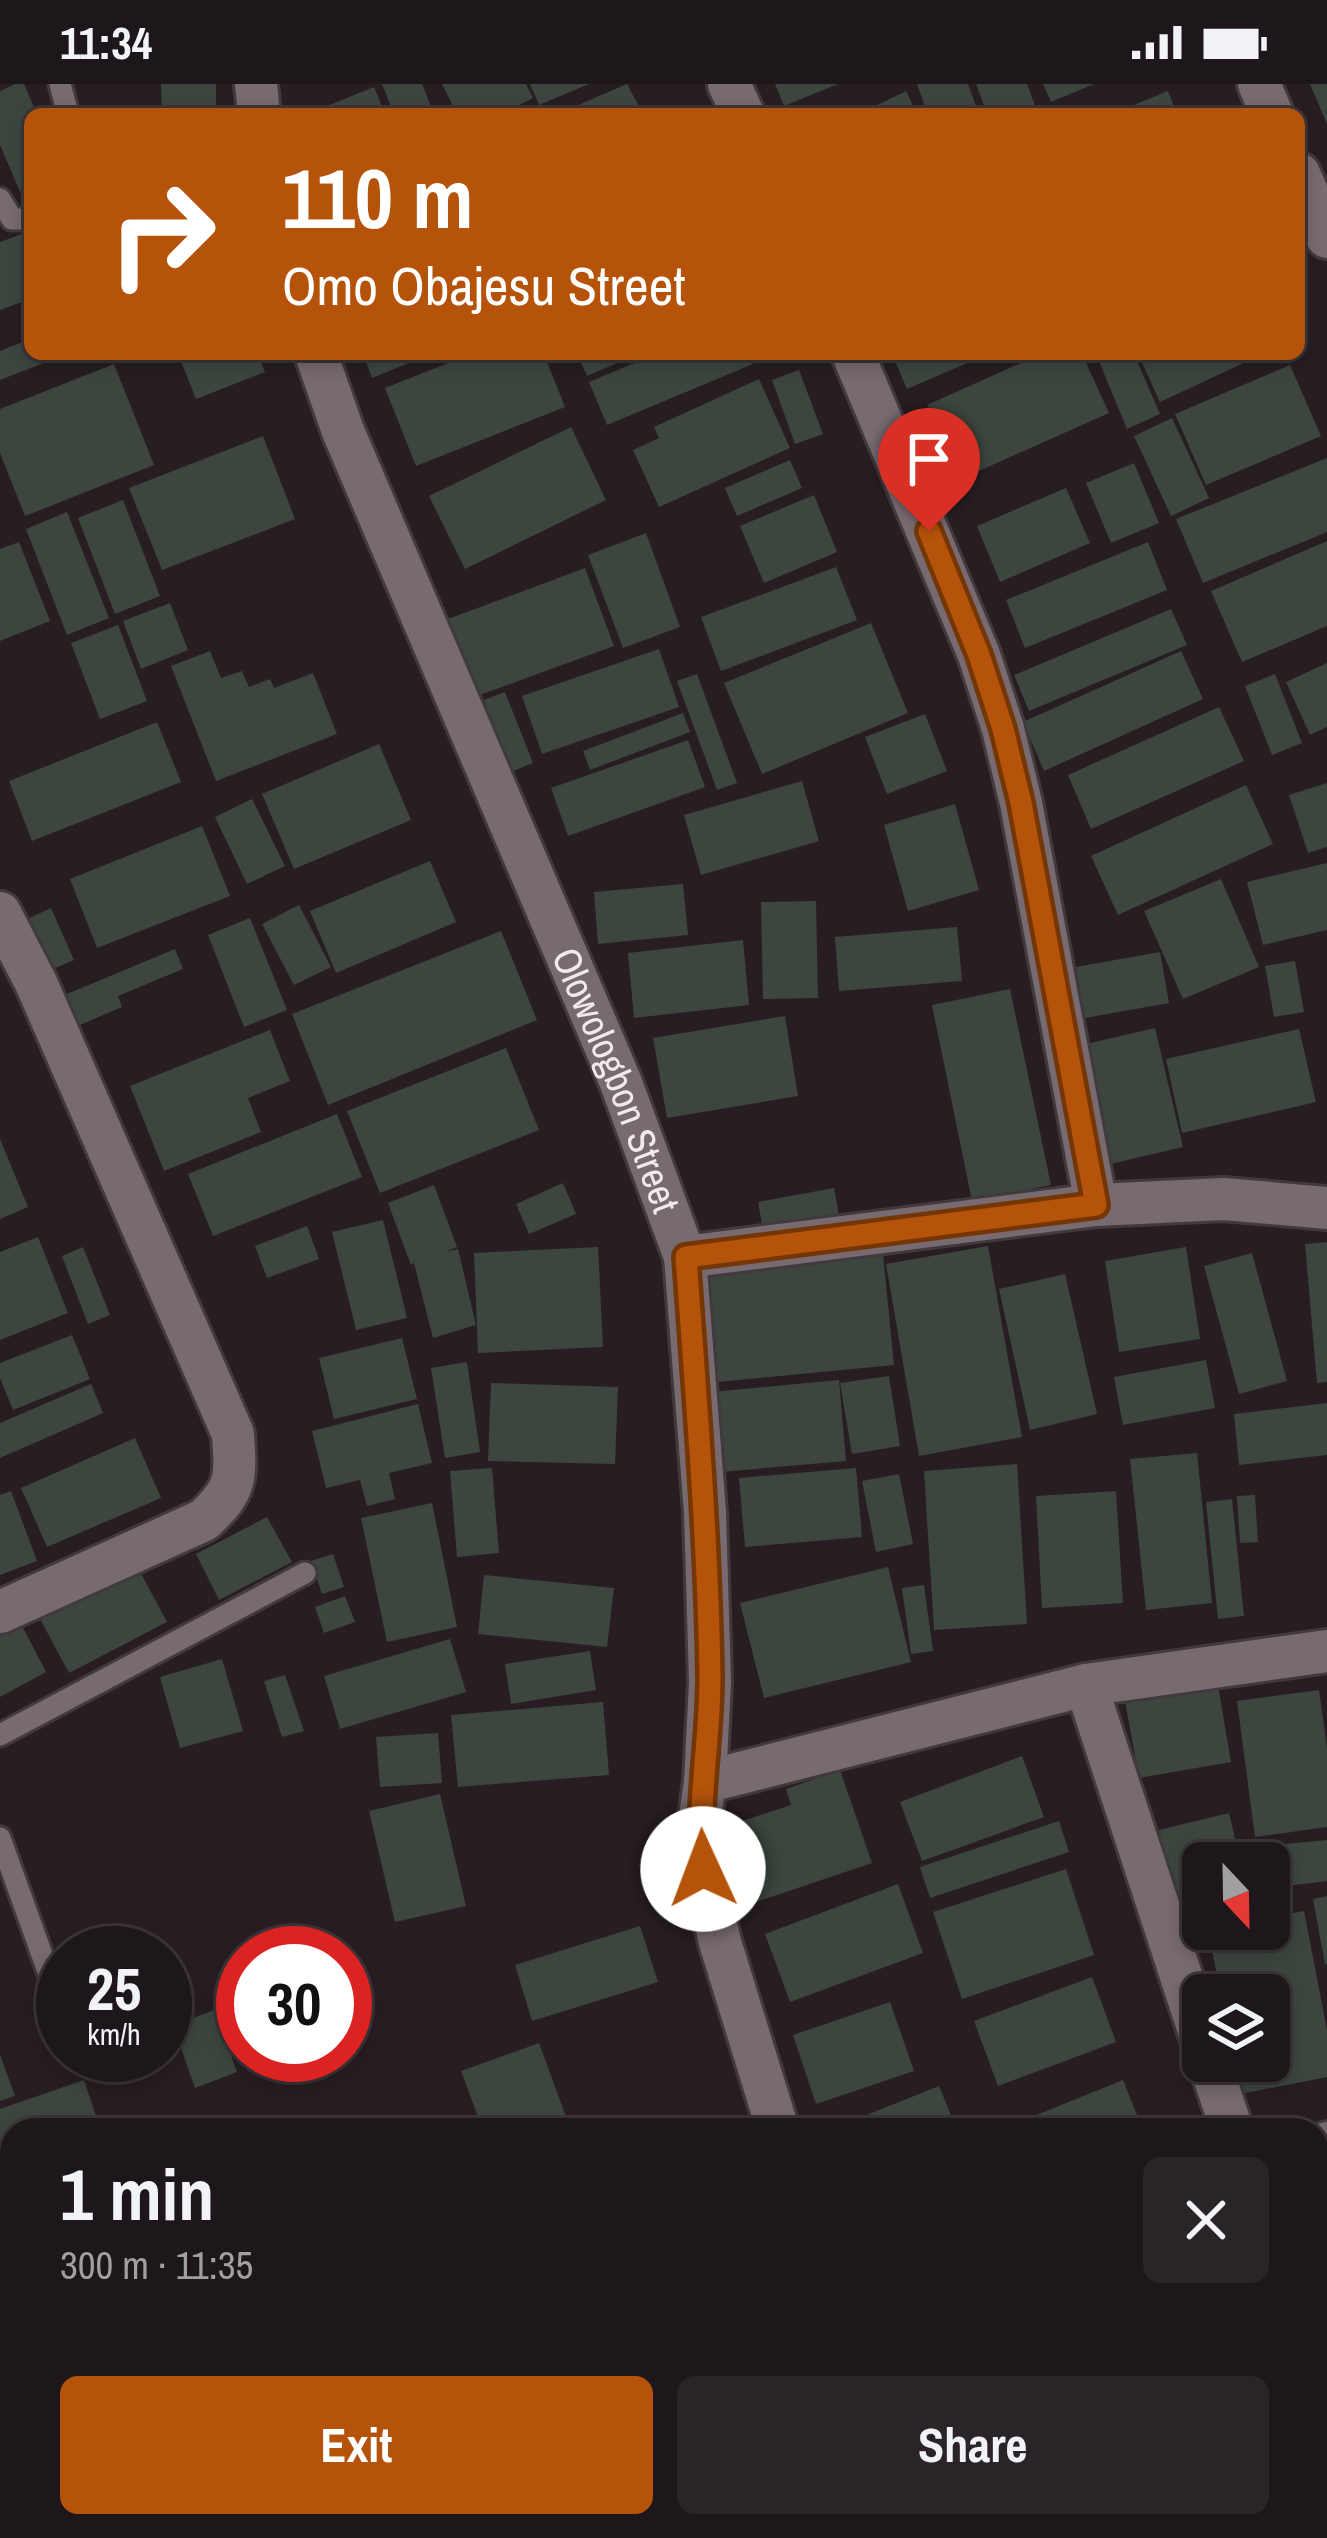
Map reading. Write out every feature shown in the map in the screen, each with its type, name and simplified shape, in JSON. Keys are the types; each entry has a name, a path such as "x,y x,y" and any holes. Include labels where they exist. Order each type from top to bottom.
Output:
{"street":[{"path":"1305,188 1327,237"},
{"name":"Olowologbon Street","path":"318,360 343,431 621,1083 686,1257 705,1512 710,1682 699,1824 703,1869 719,1942 774,2118"},
{"path":"856,360 971,634 1003,729 1096,1205"},
{"path":"0,913 36,983 233,1434 235,1465 230,1497 204,1520 0,1612"},
{"path":"686,1257 1096,1205 1224,1199 1327,1208"},
{"path":"705,1782 1086,1685 1327,1651"},
{"path":"1086,1685 1182,1979"},
{"path":"1216,2082 1228,2118"}],"lane":[{"path":"0,199 13,219 24,219"},
{"path":"0,1735 305,1573"},
{"path":"0,1838 36,1938"}],"building":[{"path":"24,84 34,108 24,108 24,201 0,145 0,91"},
{"path":"161,84 216,84 216,108 162,108"},
{"path":"382,84 422,84 432,108 392,108"},
{"path":"442,84 526,84 533,98 513,108 454,108"},
{"path":"530,84 589,84 539,105"},
{"path":"627,84 640,108 571,108"},
{"path":"775,84 838,84 784,106"},
{"path":"917,84 968,84 977,108 926,108"},
{"path":"976,84 1027,84 1036,108 985,108"},
{"path":"1043,84 1094,84 1051,102"},
{"path":"1310,84 1327,84 1327,124"},
{"path":"374,87 383,108 322,108"},
{"path":"906,91 914,108 871,108"},
{"path":"1168,91 1175,108 1127,108"},
{"path":"24,233 24,301 0,310 0,242"},
{"path":"24,341 24,360 52,360 0,380 0,351"},
{"path":"180,360 260,360 265,372 196,399"},
{"path":"365,360 416,360 372,378"},
{"path":"456,360 546,360 565,407 416,466 385,388"},
{"path":"580,360 624,360 587,376"},
{"path":"642,360 751,360 753,364 607,425 589,382"},
{"path":"895,360 974,360 907,389"},
{"path":"1028,360 1085,360 1109,413 961,479 927,405"},
{"path":"1098,360 1137,360 1160,414 1127,429"},
{"path":"1141,360 1250,360 1160,402"},
{"path":"114,364 154,465 25,516 0,453 0,409"},
{"path":"1290,365 1321,436 1206,485 1175,414"},
{"path":"799,370 823,434 795,444 772,380"},
{"path":"759,379 790,448 659,507 633,450 659,438 654,427"},
{"path":"1172,418 1209,498 1171,516 1134,436"},
{"path":"571,427 606,500 465,569 429,496"},
{"path":"263,436 295,519 162,570 129,488"},
{"path":"1327,458 1327,532 1203,583 1176,519"},
{"path":"790,460 802,488 737,516 725,488"},
{"path":"1134,463 1159,523 1111,543 1086,483"},
{"path":"1066,488 1090,543 1000,582 977,526"},
{"path":"814,495 837,552 764,583 740,526"},
{"path":"123,500 160,596 115,614 78,518"},
{"path":"67,512 109,618 67,635 26,529"},
{"path":"646,533 680,627 623,648 588,555"},
{"path":"1327,541 1327,626 1242,662 1211,591"},
{"path":"19,542 50,621 0,641 0,549"},
{"path":"1148,542 1167,590 1025,648 1006,600"},
{"path":"836,567 857,620 721,671 701,617"},
{"path":"585,568 614,646 477,696 448,619"},
{"path":"170,603 188,650 141,669 123,621"},
{"path":"1171,609 1187,645 1029,711 1014,675"},
{"path":"871,623 908,713 762,774 724,683"},
{"path":"118,625 147,701 100,719 71,643"},
{"path":"659,649 679,707 542,754 522,696"},
{"path":"210,651 221,678 242,671 249,687 270,679 274,688 313,673 337,734 216,781 171,666"},
{"path":"1181,651 1203,699 1044,771 1023,722"},
{"path":"1327,663 1327,727 1310,735 1286,682"},
{"path":"697,674 737,783 717,790 677,681"},
{"path":"1275,674 1302,743 1272,755 1245,686"},
{"path":"505,692 533,763 513,771 484,700"},
{"path":"1219,707 1244,761 1091,829 1068,775"},
{"path":"683,713 690,732 590,770 583,751"},
{"path":"925,714 947,771 887,794 865,737"},
{"path":"157,722 181,782 32,841 9,781"},
{"path":"688,740 705,787 568,836 551,788"},
{"path":"379,744 411,820 294,869 262,794"},
{"path":"802,781 819,841 701,875 684,815"},
{"path":"1327,783 1327,847 1308,853 1289,795"},
{"path":"1246,785 1273,844 1118,915 1091,856"},
{"path":"252,799 285,866 247,884 215,817"},
{"path":"955,804 979,890 908,911 884,825"},
{"path":"202,826 230,896 97,948 70,879"},
{"path":"430,861 456,922 336,973 310,911"},
{"path":"1327,863 1327,930 1263,945 1247,882"},
{"path":"1221,879 1259,967 1183,999 1144,911"},
{"path":"683,884 688,935 598,944 594,892"},
{"path":"816,901 818,998 763,999 761,902"},
{"path":"299,905 331,967 294,985 262,924"},
{"path":"51,908 74,960 46,972 23,921"},
{"path":"250,918 287,1010 244,1027 208,935"},
{"path":"957,927 962,981 839,991 835,937"},
{"path":"501,931 537,1020 328,1105 292,1014"},
{"path":"743,940 749,1005 634,1018 628,953"},
{"path":"175,949 183,969 118,996 122,1007 68,1030 55,999"},
{"path":"1160,952 1169,1003 1085,1018 1076,967"},
{"path":"1295,961 1304,1012 1274,1017 1265,966"},
{"path":"1010,989 1051,1185 972,1201 932,1005"},
{"path":"785,1016 798,1096 667,1118 653,1038"},
{"path":"1155,1028 1183,1147 1110,1164 1082,1045"},
{"path":"1299,1029 1316,1102 1182,1133 1166,1059"},
{"path":"270,1030 290,1081 248,1098 261,1132 164,1171 130,1086"},
{"path":"506,1048 539,1130 380,1193 347,1111"},
{"path":"337,1114 362,1177 213,1236 188,1174"},
{"path":"0,1139 28,1207 0,1219"},
{"path":"563,1183 576,1214 529,1234 516,1204"},
{"path":"434,1185 457,1247 445,1252 458,1249 476,1325 433,1338 414,1263 411,1265 388,1203"},
{"path":"834,1188 840,1221 764,1235 758,1202"},
{"path":"383,1220 407,1318 356,1330 332,1232"},
{"path":"307,1226 319,1259 267,1278 255,1246"},
{"path":"38,1237 68,1313 0,1340 0,1252"},
{"path":"1327,1242 1327,1382 1317,1383 1305,1244"},
{"path":"988,1246 1022,1437 919,1456 886,1264"},
{"path":"83,1247 110,1315 88,1324 62,1256"},
{"path":"598,1247 603,1347 478,1353 474,1253"},
{"path":"1186,1247 1200,1339 1119,1352 1105,1261"},
{"path":"883,1253 894,1365 717,1382 706,1271"},
{"path":"1252,1253 1287,1381 1239,1394 1204,1266"},
{"path":"1065,1274 1097,1414 1030,1430 999,1289"},
{"path":"72,1335 90,1379 13,1410 0,1378 0,1363"},
{"path":"402,1338 417,1399 334,1419 319,1358"},
{"path":"1206,1360 1215,1408 1123,1425 1114,1377"},
{"path":"467,1362 480,1452 445,1458 431,1368"},
{"path":"889,1376 900,1446 852,1454 840,1383"},
{"path":"839,1380 846,1461 709,1473 701,1393"},
{"path":"491,1383 618,1387 615,1464 488,1461"},
{"path":"91,1384 103,1413 0,1458 0,1423"},
{"path":"1327,1403 1327,1455 1239,1465 1234,1414"},
{"path":"418,1404 432,1463 389,1473 395,1499 367,1506 360,1480 326,1488 312,1431"},
{"path":"135,1438 161,1498 47,1547 21,1488"},
{"path":"1197,1453 1212,1603 1146,1610 1130,1459"},
{"path":"1017,1464 1027,1624 934,1630 924,1471"},
{"path":"492,1468 499,1553 457,1557 450,1471"},
{"path":"856,1468 862,1537 745,1547 739,1478"},
{"path":"899,1474 913,1544 876,1552 862,1481"},
{"path":"11,1491 37,1561 0,1575 0,1495"},
{"path":"1116,1491 1123,1603 1042,1608 1036,1496"},
{"path":"1255,1495 1258,1542 1240,1543 1237,1496"},
{"path":"1232,1499 1244,1616 1218,1619 1206,1502"},
{"path":"432,1503 457,1627 387,1642 361,1518"},
{"path":"267,1517 292,1562 219,1600 196,1554"},
{"path":"333,1554 344,1587 322,1594 311,1561"},
{"path":"888,1567 911,1662 764,1698 740,1603"},
{"path":"138,1568 167,1622 69,1673 40,1619"},
{"path":"484,1575 614,1588 607,1647 478,1634"},
{"path":"924,1585 933,1651 911,1654 902,1588"},
{"path":"345,1596 355,1622 324,1633 315,1607"},
{"path":"19,1620 46,1672 0,1697 0,1630"},
{"path":"450,1639 466,1692 340,1729 324,1676"},
{"path":"590,1651 596,1690 511,1704 505,1664"},
{"path":"222,1659 243,1731 180,1748 160,1677"},
{"path":"285,1675 304,1731 282,1737 264,1681"},
{"path":"1218,1685 1231,1762 1139,1778 1125,1701"},
{"path":"1319,1690 1327,1748 1327,1827 1255,1837 1237,1701"},
{"path":"603,1702 609,1775 458,1787 451,1715"},
{"path":"438,1733 442,1783 380,1787 376,1737"},
{"path":"1022,1756 1044,1817 922,1861 900,1802"},
{"path":"840,1770 872,1863 756,1902 730,1825 791,1805 786,1789"},
{"path":"440,1794 466,1906 395,1922 369,1811"},
{"path":"1229,1813 1236,1842 1182,1842 1182,1895 1175,1897 1159,1830"},
{"path":"1059,1821 1069,1852 930,1898 920,1867"},
{"path":"1327,1840 1327,1881 1290,1885 1290,1844"},
{"path":"1066,1869 1094,1955 962,1999 933,1912"},
{"path":"898,1884 923,1953 790,2002 765,1934"},
{"path":"1327,1896 1327,1964 1325,1964 1313,1899"},
{"path":"1304,1911 1327,2030 1327,2077 1240,2094 1237,2082 1290,2082 1290,1974 1217,1974 1212,1950 1290,1950 1290,1914"},
{"path":"640,1926 658,1982 532,2021 515,1965"},
{"path":"1092,1977 1116,2042 998,2086 974,2021"},
{"path":"890,2002 914,2071 816,2104 793,2035"},
{"path":"216,2013 216,2080 195,2088 192,2079 192,2018"},
{"path":"539,2043 567,2118 479,2118 461,2071"},
{"path":"0,2055 15,2096 0,2101"},
{"path":"1123,2080 1138,2118 1029,2118"},
{"path":"85,2082 97,2118 0,2118 0,2109"},
{"path":"939,2086 952,2118 859,2118"}],"route":[{"path":"703,1869 699,1824 705,1782 709,1640 705,1512 686,1257 1096,1205 1003,729 929,531"}]}
